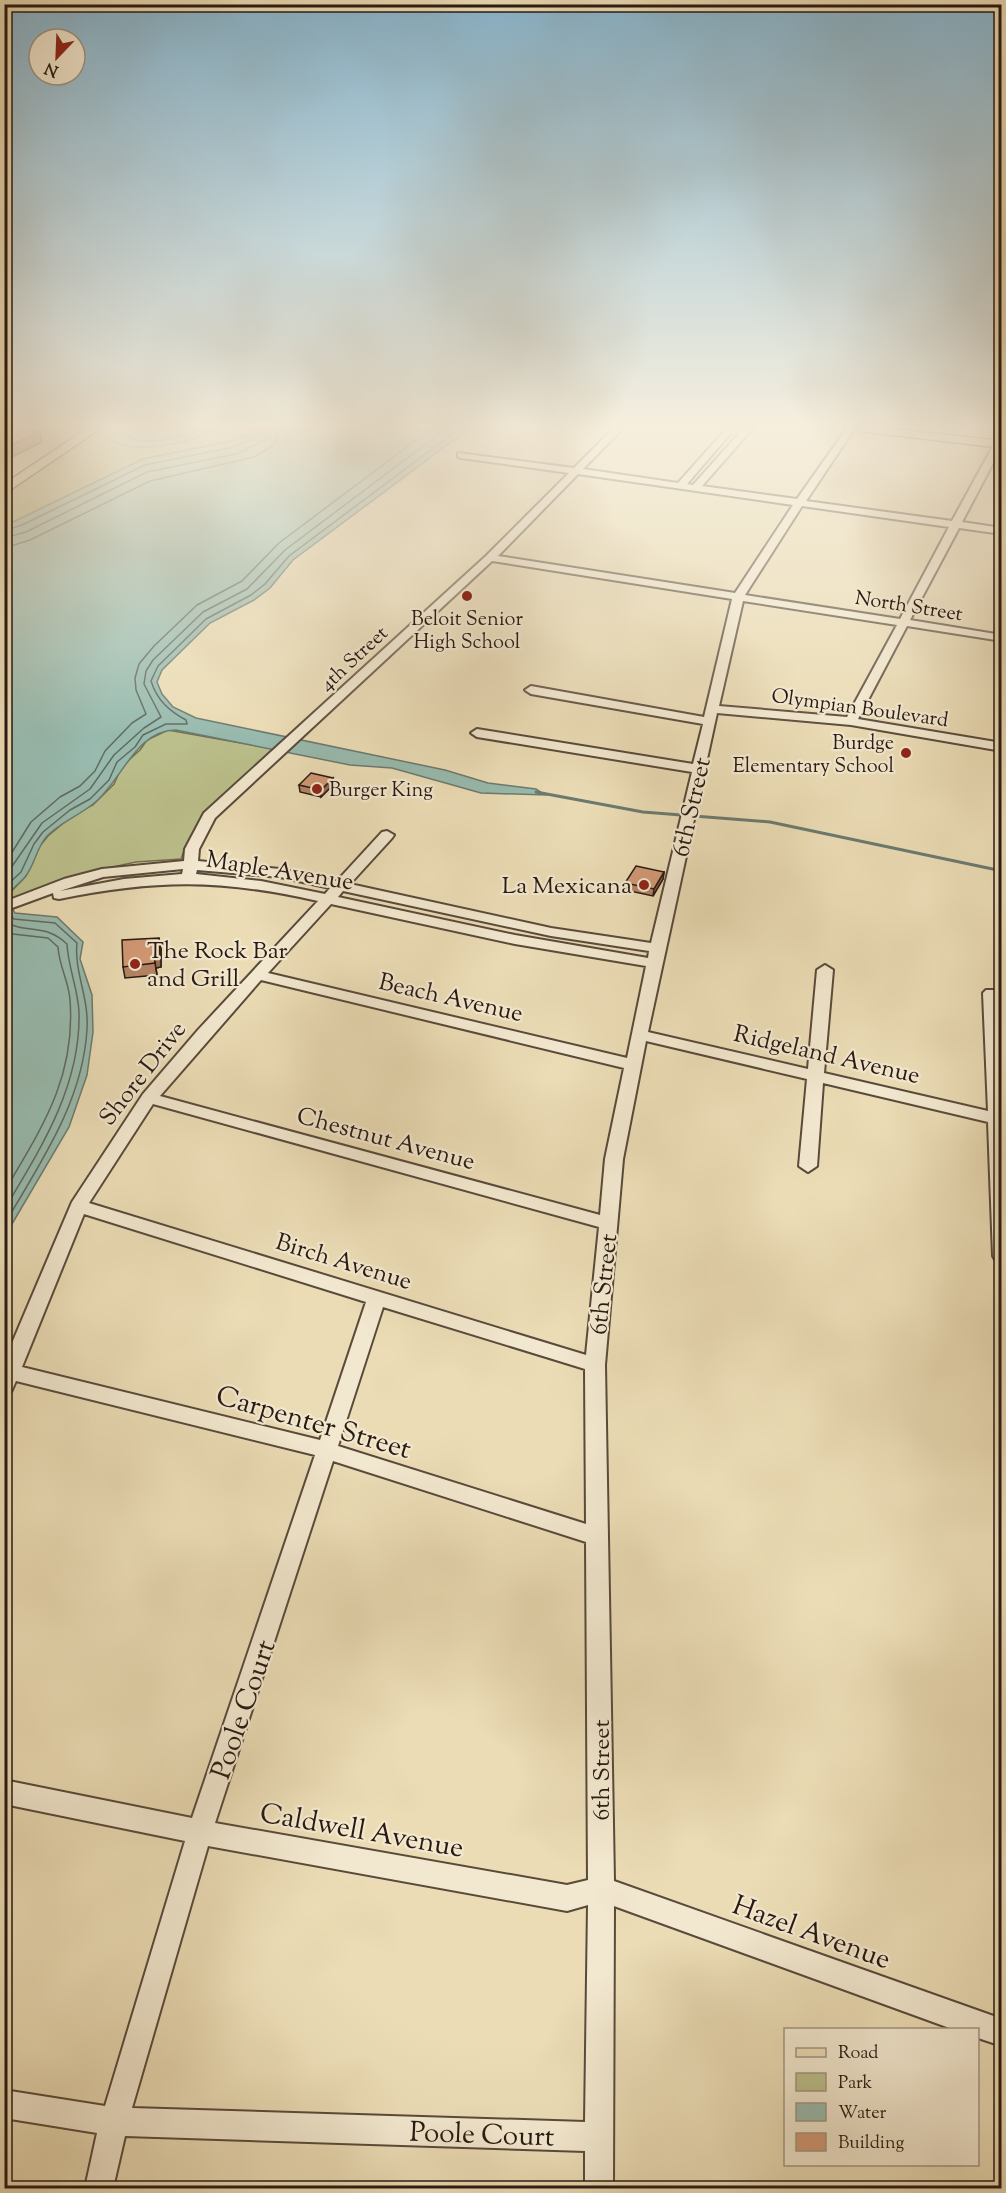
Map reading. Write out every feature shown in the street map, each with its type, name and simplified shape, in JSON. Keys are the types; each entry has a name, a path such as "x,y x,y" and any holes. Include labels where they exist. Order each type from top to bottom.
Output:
{"street":[{"name":"4th Street","path":"190,872 192,849 209,816 283,751 517,530"},
{"name":"6th Street","path":"599,2188 602,1888 595,1365 614,1159 656,956 738,597 748,578 781,530"},
{"path":"851,721 953,530"},
{"name":"North Street","path":"490,558 1002,638"},
{"name":"Olympian Boulevard","path":"531,690 712,716 851,721 1001,745"},
{"path":"477,733 699,769"},
{"name":"Shore Drive","path":"8,1379 78,1206 149,1098 387,835"},
{"name":"Maple Avenue","path":"9,906 112,884 190,872 255,884 334,892 548,947 656,956"},
{"path":"808,1166 825,970"},
{"name":"Beach Avenue","path":"259,975 633,1065"},
{"path":"992,993 1002,1256"},
{"name":"Ridgeland Avenue","path":"640,1035 998,1119"},
{"name":"Chestnut Avenue","path":"149,1098 609,1224"},
{"name":"Birch Avenue","path":"78,1206 595,1365"},
{"name":"Poole Court","path":"99,2188 114,2122 200,1832 293,1558 326,1450 377,1298"},
{"name":"Carpenter Street","path":"8,1379 326,1450 599,1537"},
{"name":"Caldwell Avenue","path":"4,1792 200,1832 567,1898 602,1888"},
{"name":"Hazel Avenue","path":"602,1888 1002,2033"},
{"name":"Poole Court","path":"4,2104 114,2122 598,2137"}],"green space":[{"path":"168,730 275,749 207,812 187,842 181,859 136,862 89,872 7,902 6,897 26,876 39,847 48,836 73,815 93,805 114,784 122,766 140,750 147,740"}],"water":[{"path":"5,530 333,530 293,560 270,588 254,600 210,623 162,670 157,682 162,694 173,707 196,718 445,770 488,783 536,789 545,795 481,793 392,768 350,765 176,730 162,732 150,739 139,748 103,795 47,836 25,877 6,897 15,913 57,917 83,942 80,959 92,995 93,1032 87,1075 69,1127 5,1236"}],"building":[{"path":"311,773 333,778 321,790 299,785"},
{"path":"636,866 664,872 654,889 625,883"},
{"path":"159,938 160,956 154,957 155,963 123,967 122,940"}],"waterway":[{"path":"536,792 643,812 770,822 1002,871"}],"place":[{"name":"Beloit Senior High School","path":"467,596"},
{"name":"Burdge Elementary School","path":"906,753"},
{"name":"Burger King","path":"317,789"},
{"name":"La Mexicana","path":"644,885"},
{"name":"The Rock Bar and Grill","path":"135,964"}]}
